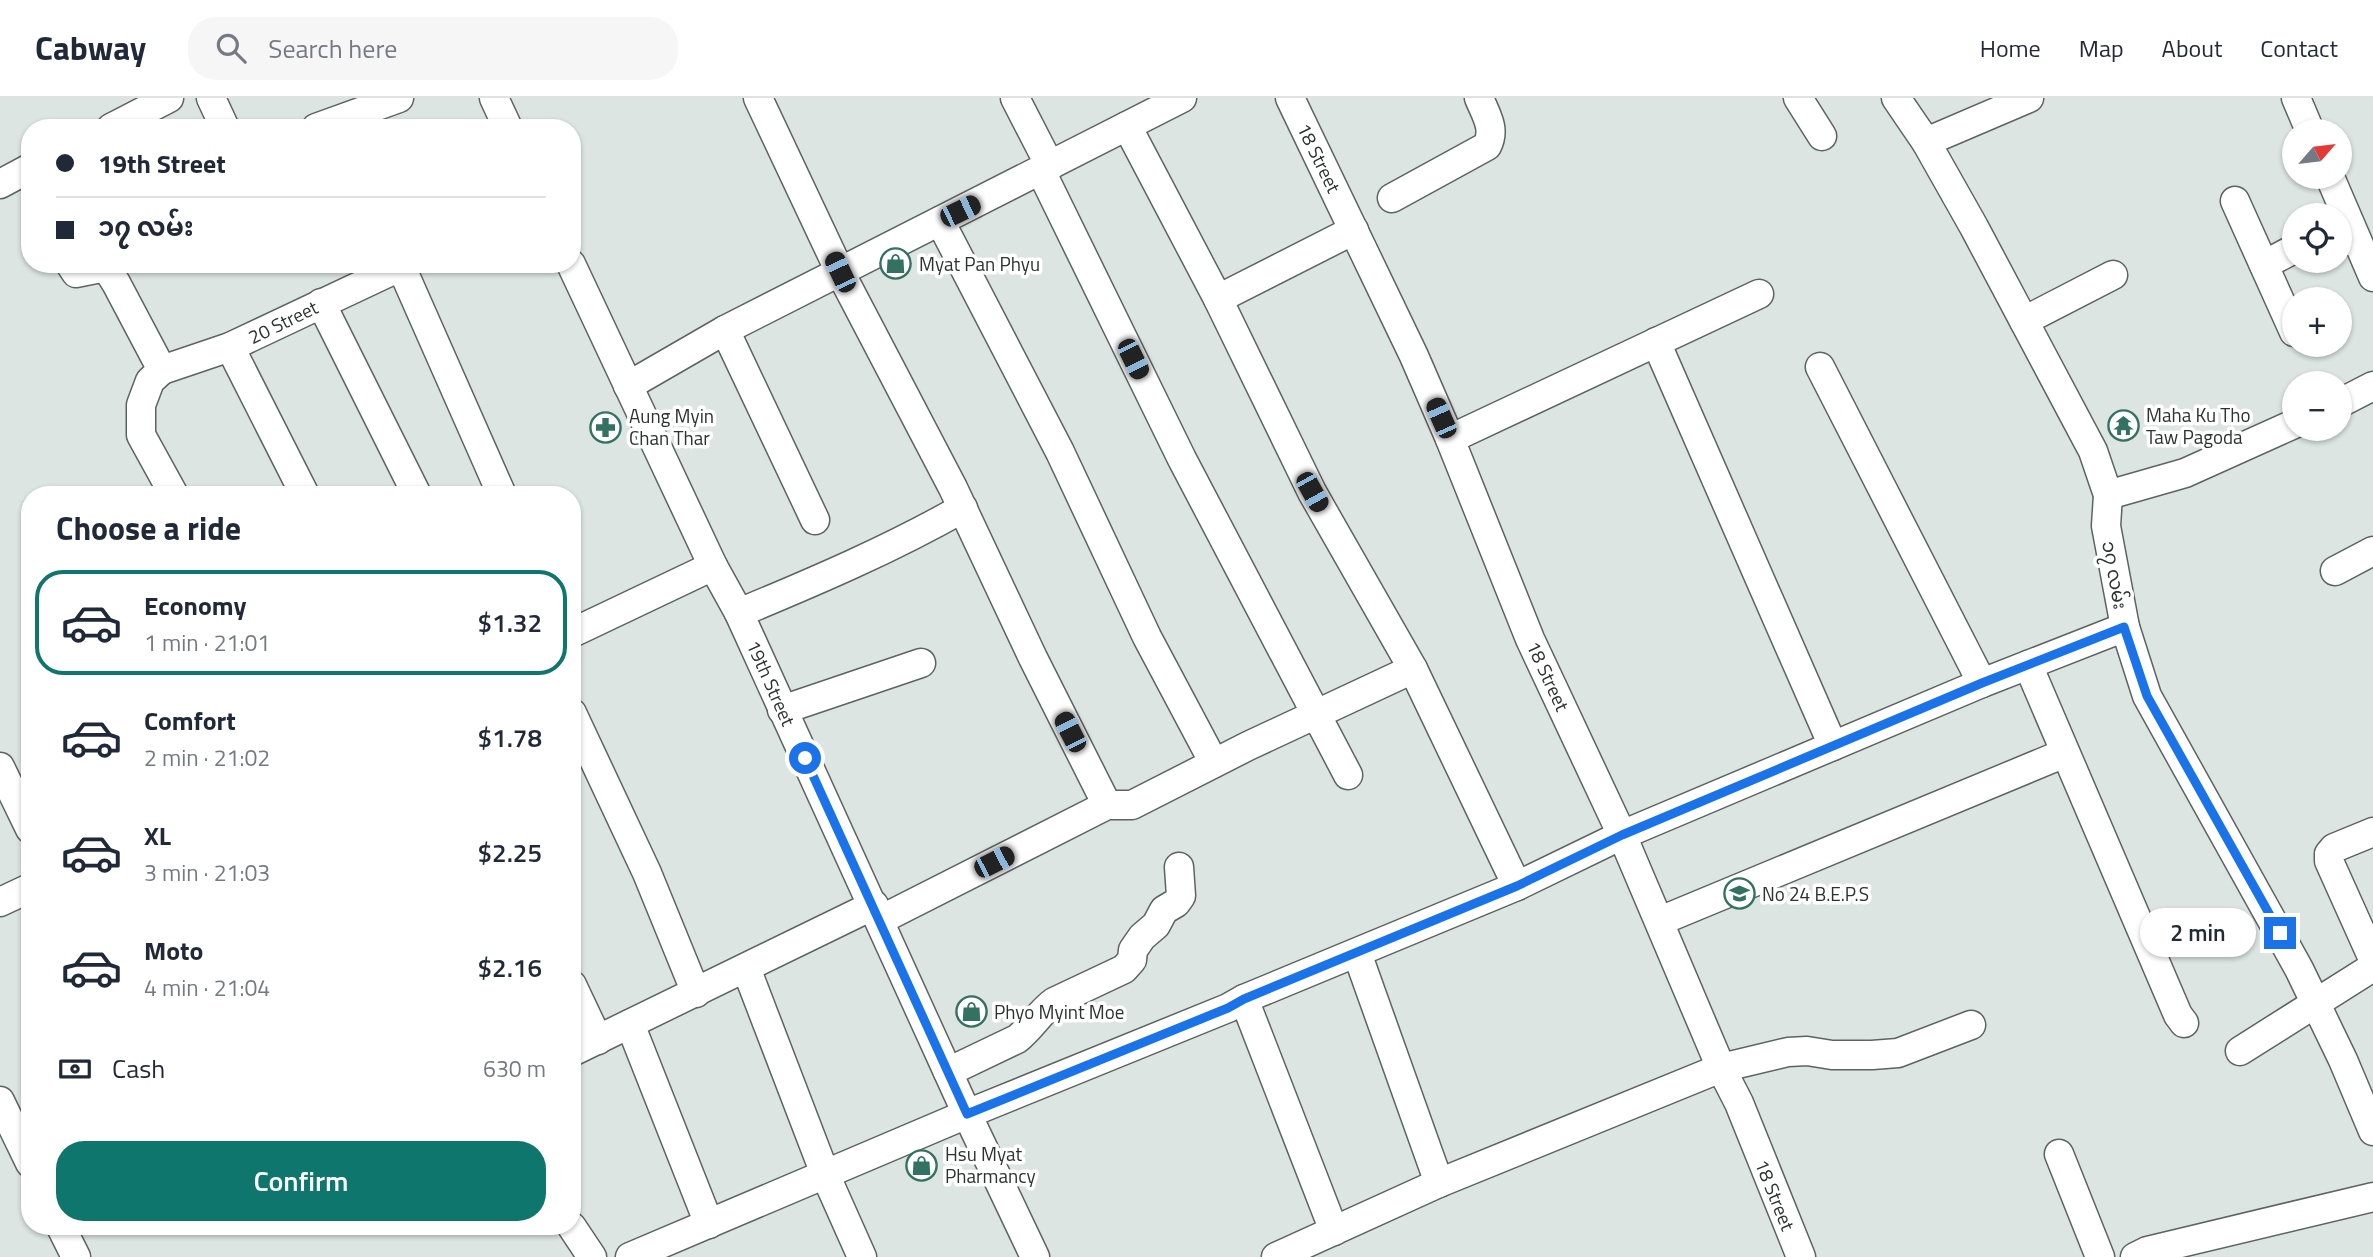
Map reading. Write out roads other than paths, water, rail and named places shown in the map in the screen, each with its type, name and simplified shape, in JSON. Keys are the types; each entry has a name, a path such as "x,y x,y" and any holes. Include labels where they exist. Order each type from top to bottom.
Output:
{"street":[{"path":"128,119 169,98"},
{"path":"211,98 221,119"},
{"path":"346,119 399,98"},
{"path":"494,98 504,119"},
{"path":"758,98 840,272 963,508 1032,658 1107,805"},
{"path":"1015,98 1182,459 1348,775"},
{"path":"628,386 725,330 1182,98"},
{"name":"18 Street","path":"1290,98 1414,356 1530,639 1660,920 1721,1068 1739,1103 1801,1257"},
{"path":"1392,198 1487,146 1492,137 1479,98"},
{"path":"1798,98 1822,136"},
{"name":"၁၇ လမ်း","path":"1896,98 1926,142 2093,451 2108,495 2106,526 2124,627 2147,696 2280,933 2373,1131"},
{"path":"1926,142 2029,98"},
{"path":"2296,98 2305,119"},
{"path":"1126,126 1218,299 1312,492 1413,669 1517,886"},
{"path":"2235,201 2282,305"},
{"path":"940,221 1060,452 1147,637 1214,763"},
{"path":"1218,299 1354,230"},
{"path":"2352,237 2373,277"},
{"path":"2264,265 2282,255"},
{"path":"110,273 162,370 150,381 141,405 141,435 169,486"},
{"name":"20 Street","path":"162,370 230,347 385,273"},
{"path":"405,273 498,486"},
{"name":"19th Street","path":"575,273 713,566 739,613 1035,1257"},
{"path":"2024,321 2113,275"},
{"path":"1450,439 1759,294"},
{"path":"321,303 412,486"},
{"path":"725,330 815,520"},
{"path":"1656,342 1833,746"},
{"path":"230,347 300,486"},
{"path":"1820,367 1982,683"},
{"path":"2352,397 2373,386"},
{"path":"2108,495 2185,473 2282,429"},
{"path":"739,613 843,570 920,533 963,508"},
{"path":"2335,571 2373,551"},
{"path":"581,629 713,566"},
{"path":"630,1257 1517,886 1622,835 1982,683 2124,627"},
{"path":"782,710 921,663"},
{"path":"2028,665 2183,1023"},
{"path":"581,1048 746,968 877,912 1107,805 1132,805 1413,669"},
{"path":"581,732 647,873 696,993"},
{"path":"1660,920 2065,753"},
{"path":"0,767 21,810"},
{"path":"2373,832 2334,848 2329,854 2329,860 2373,959"},
{"path":"948,1072 1017,1039 1054,1002 1124,969 1132,960 1133,950 1142,937 1156,925 1164,910 1176,903 1181,896 1180,867"},
{"path":"0,902 21,892"},
{"path":"1357,953 1439,1183"},
{"path":"2240,1051 2373,967"},
{"path":"746,968 825,1174 862,1257"},
{"path":"1244,999 1335,1231"},
{"path":"581,1004 598,1040"},
{"path":"630,1024 709,1224"},
{"path":"1276,1257 1439,1183 1721,1068 1788,1052 1807,1051 1832,1055 1898,1053 1971,1025"},
{"path":"2,1112 21,1147"},
{"path":"2059,1154 2099,1257"},
{"path":"2135,1257 2147,1251 2373,1197"},
{"path":"65,1235 76,1257"},
{"path":"577,1235 592,1257"}],"place":[{"name":"Myat Pan Phyu","path":"896,264"},
{"name":"Maha Ku Tho Taw Pagoda","path":"2123,426"},
{"name":"Aung Myin Chan Thar","path":"606,427"},
{"name":"No 24 B.E.P.S","path":"1739,894"},
{"name":"Phyo Myint Moe","path":"971,1012"},
{"name":"Hsu Myat Pharmancy","path":"922,1165"}]}
